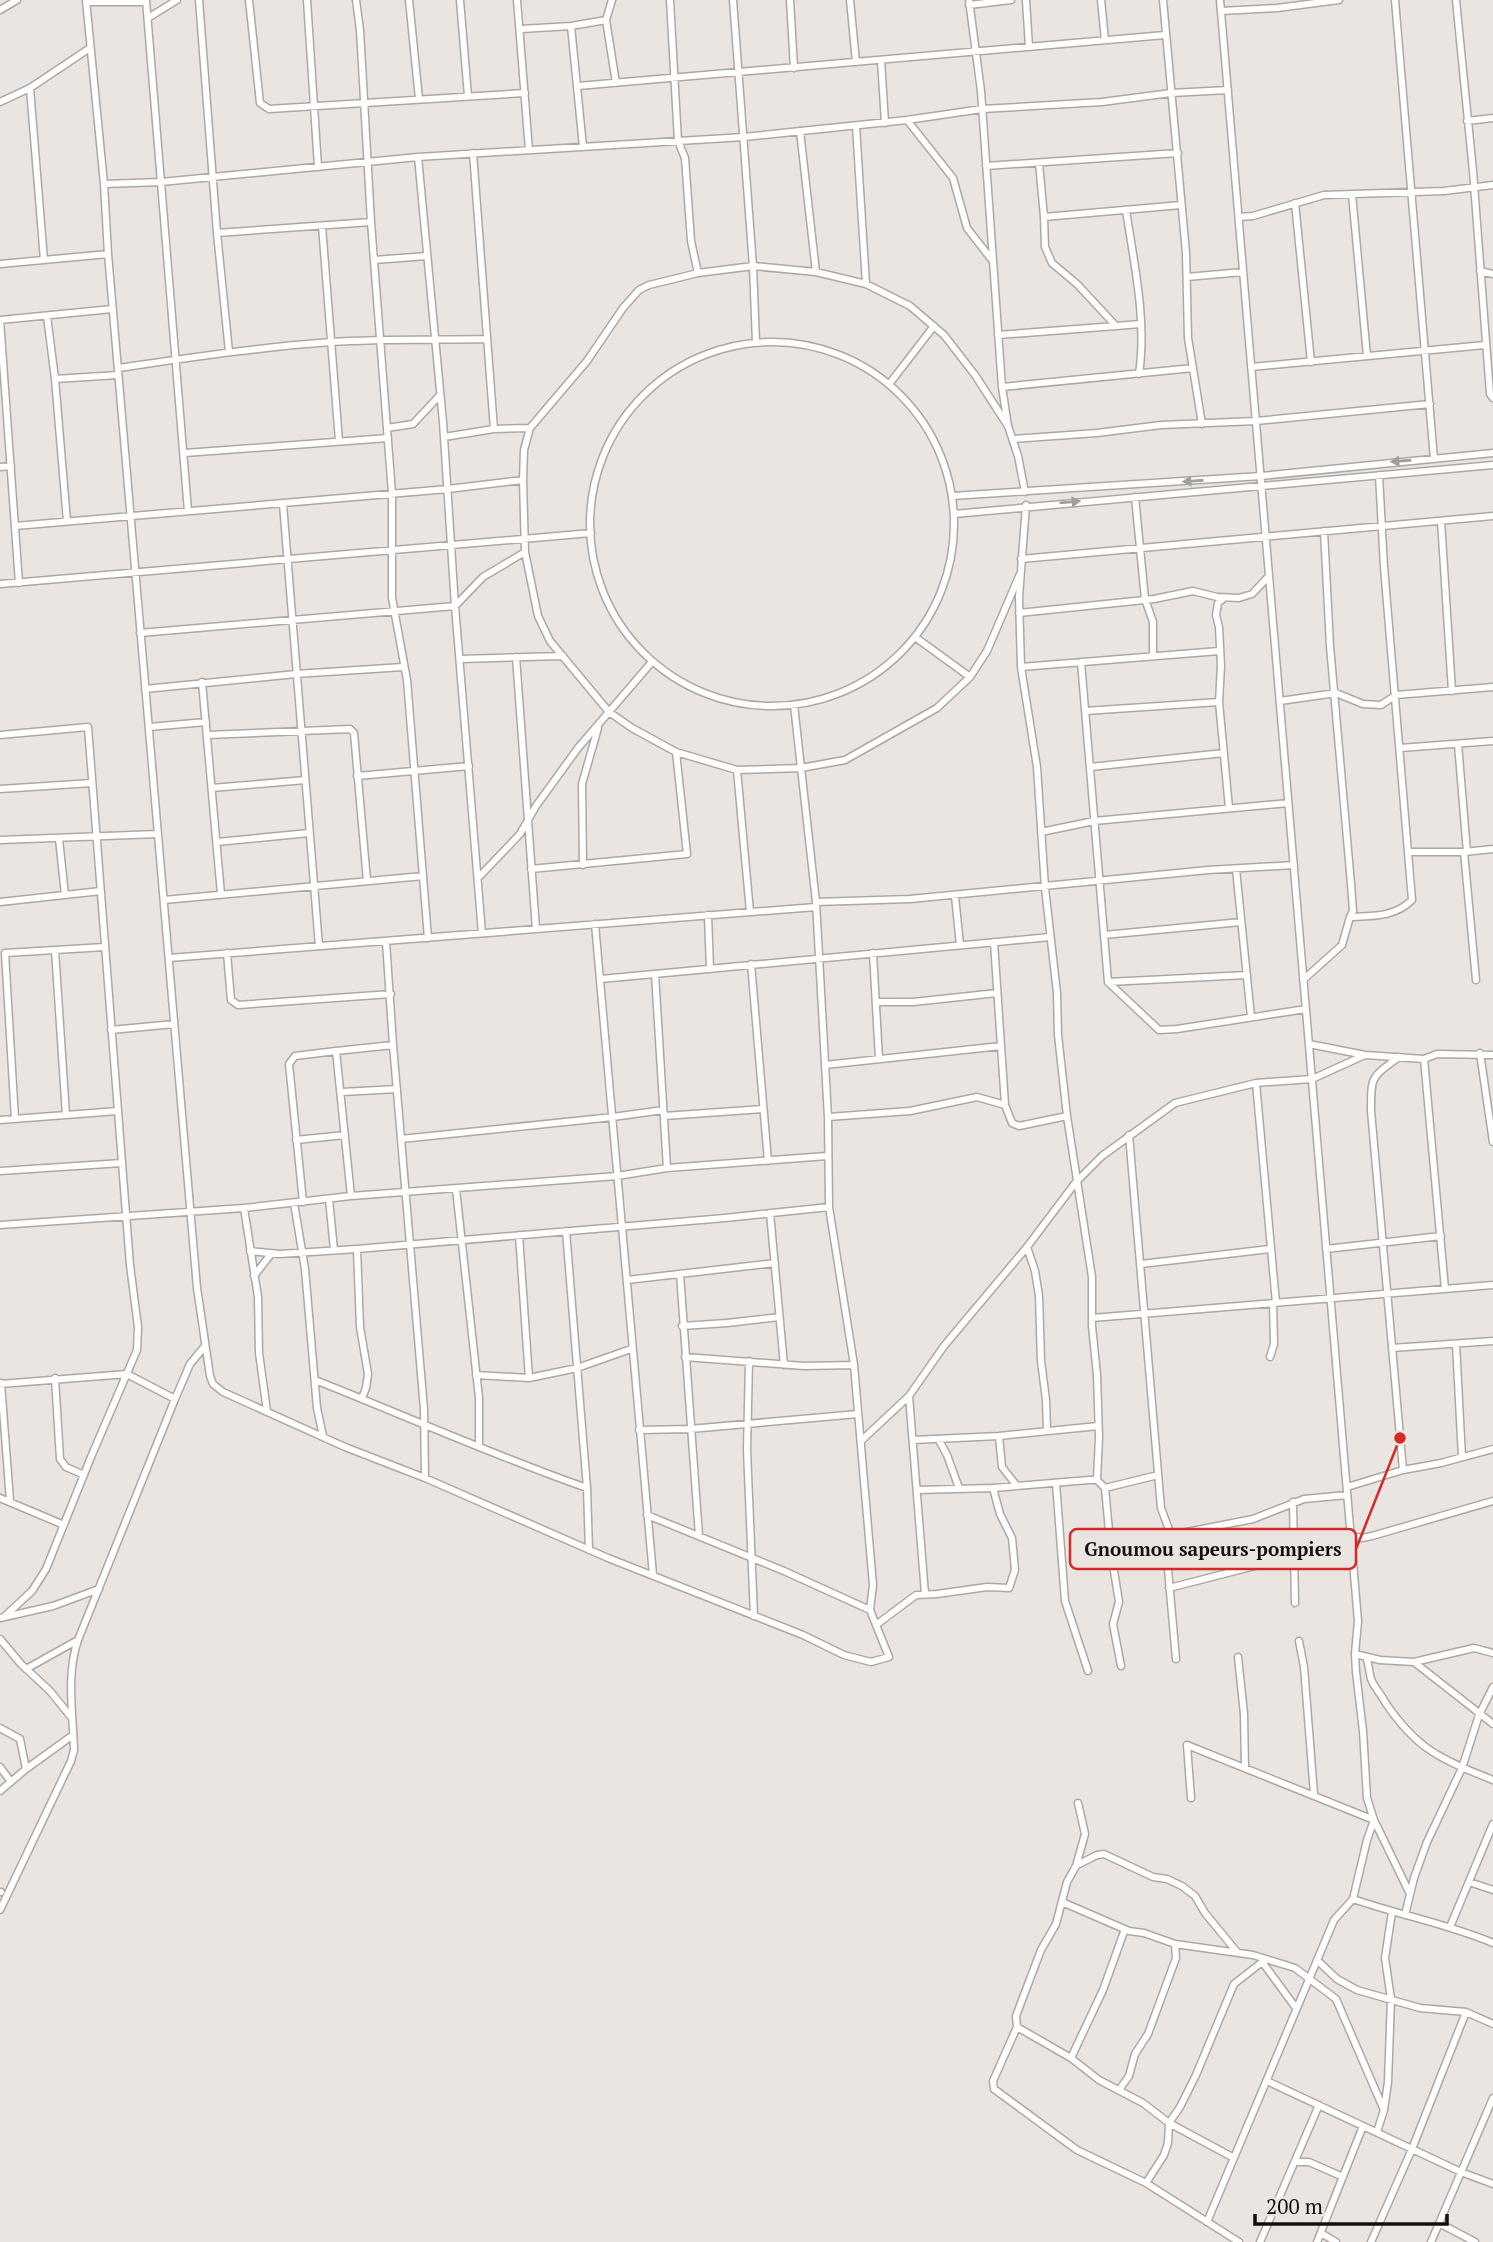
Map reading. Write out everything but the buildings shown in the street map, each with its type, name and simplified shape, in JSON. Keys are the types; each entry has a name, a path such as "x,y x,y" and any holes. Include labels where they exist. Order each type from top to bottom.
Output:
{"street":[{"path":"0,10 17,0"},
{"path":"148,18 177,0"},
{"path":"199,0 229,352"},
{"path":"249,0 260,103 269,109 525,93"},
{"path":"307,0 318,167"},
{"path":"356,0 392,493 394,610 407,680 428,938"},
{"path":"409,0 419,99"},
{"path":"460,0 468,96"},
{"path":"517,0 529,150"},
{"path":"612,0 606,20 616,83"},
{"path":"670,0 678,141 685,158 691,241 698,273"},
{"path":"733,0 753,266 756,342"},
{"path":"790,0 794,68"},
{"path":"850,0 856,62"},
{"path":"1011,0 969,2 982,109 1002,387 1008,426 1025,492"},
{"path":"1026,0 1029,47"},
{"path":"1101,0 1105,40"},
{"path":"1163,0 1178,153 1187,277 1188,338 1202,424"},
{"path":"1220,0 1358,1621 1355,1654 1367,1798 1374,1820 1410,1894"},
{"path":"1221,11 1339,0"},
{"path":"1395,0 1434,458"},
{"path":"1456,0 1474,188 1485,345 1490,394 1493,398"},
{"path":"188,511 146,1 86,1 202,1335 213,1384 223,1392 267,1412 589,1550 803,1635 844,1655 871,1662 889,1657 870,1610 873,1585 854,1365 829,1207 828,1117 816,904 794,705"},
{"path":"521,29 571,26 606,20"},
{"path":"571,26 583,147"},
{"path":"578,86 1166,35"},
{"path":"0,102 30,88 90,48"},
{"path":"881,60 885,123"},
{"path":"30,88 44,260"},
{"path":"104,184 161,182 418,157 744,137 885,123 982,109 1102,102 1171,93 1228,90"},
{"path":"1467,121 1493,118"},
{"path":"906,120 953,178 967,228 993,261"},
{"path":"856,126 866,284"},
{"path":"800,131 816,272"},
{"path":"473,153 494,429"},
{"path":"986,166 1178,153"},
{"path":"418,157 453,545 455,606 482,933"},
{"path":"1039,163 1045,247 1052,263 1077,284 1116,326"},
{"path":"1239,217 1324,195 1412,192 1493,185"},
{"path":"1352,194 1367,356"},
{"path":"1295,203 1311,362"},
{"path":"1044,217 1181,205"},
{"path":"1126,210 1134,256 1142,349 1139,374"},
{"path":"217,233 371,222"},
{"path":"322,226 339,441"},
{"path":"0,264 108,254"},
{"path":"374,260 427,256"},
{"path":"1008,426 957,350 934,326 910,306 866,284 816,272 753,266 698,273 649,285 639,290 623,308 587,361 530,428 524,450 525,552 538,616 550,641 609,712 676,752 737,771 801,768 845,760 937,708 970,677 995,636 1020,574"},
{"path":"1480,271 1493,274"},
{"path":"1187,277 1243,272"},
{"path":"19,583 0,320 113,309"},
{"path":"47,316 67,521"},
{"path":"998,335 1140,324"},
{"path":"890,383 934,326"},
{"path":"55,379 229,352 331,342 487,339"},
{"path":"778,340 827,349 850,358 890,383 921,418 933,438 943,459 954,514 951,559 943,585 932,610 915,637 889,663 854,687 825,698 794,705 745,705 720,699 697,691 651,663 622,628 609,607 593,561 590,513 598,469 608,443 630,409 663,377 682,365 724,347 756,342 778,340"},
{"path":"1251,367 1485,345"},
{"path":"1002,387 1193,368"},
{"path":"387,428 413,424 440,395"},
{"path":"1013,439 1161,425 1256,421 1430,404"},
{"path":"444,437 494,429 530,428"},
{"path":"185,453 388,438"},
{"path":"952,496 1261,476 1493,453"},
{"path":"954,514 1026,505 1262,487 1493,465"},
{"path":"0,467 11,466"},
{"path":"1350,917 1379,917 1406,906 1412,900 1384,567 1379,475"},
{"path":"15,526 283,504 523,480"},
{"path":"1136,497 1145,599 1153,622 1153,656"},
{"path":"283,504 318,946"},
{"path":"1026,505 1020,574 1021,667 1037,767 1049,937 1057,993 1058,1035 1067,1116 1093,1285 1092,1318 1099,1448 1097,1480 1105,1488 1119,1602 1113,1624 1121,1666"},
{"path":"1021,559 1493,516"},
{"path":"1441,521 1452,691"},
{"path":"1303,980 1342,945 1353,911 1329,628 1324,531"},
{"path":"0,584 591,533"},
{"path":"141,633 455,606 483,577 525,552"},
{"path":"1019,613 1193,591 1224,598 1239,598 1252,594 1269,576"},
{"path":"1224,598 1218,603 1216,615 1221,666 1219,702 1229,808"},
{"path":"915,637 970,677"},
{"path":"1021,667 1219,651"},
{"path":"461,660 563,656"},
{"path":"516,657 536,929"},
{"path":"478,878 527,825 536,806 566,764 651,663"},
{"path":"1081,663 1108,982 1159,1030 1306,1009"},
{"path":"145,689 296,674 404,667"},
{"path":"202,682 221,894"},
{"path":"1280,701 1336,693 1356,702 1381,705 1396,695 1493,687"},
{"path":"1085,711 1219,702"},
{"path":"149,727 206,722"},
{"path":"583,865 582,783 600,723"},
{"path":"0,735 88,727 126,1216 138,1327 137,1350 46,1569 32,1591 2,1617"},
{"path":"207,734 350,729 354,733 367,881"},
{"path":"1400,748 1493,741"},
{"path":"1458,744 1476,980"},
{"path":"531,869 687,854 676,752"},
{"path":"1090,767 1224,754"},
{"path":"357,776 469,766"},
{"path":"737,771 750,912"},
{"path":"212,788 305,780"},
{"path":"0,789 92,783"},
{"path":"1041,832 1094,821 1289,803"},
{"path":"0,841 158,834"},
{"path":"217,842 309,834"},
{"path":"59,839 65,895"},
{"path":"1409,852 1493,849"},
{"path":"169,958 750,912 816,904 955,896 1100,880 1294,866"},
{"path":"1236,869 1251,1017"},
{"path":"164,900 423,876"},
{"path":"0,902 100,891"},
{"path":"955,896 960,945"},
{"path":"708,915 710,969"},
{"path":"1104,935 1241,922"},
{"path":"595,924 653,1575"},
{"path":"601,979 1049,937"},
{"path":"386,941 424,1422 425,1478"},
{"path":"994,942 1005,1105 1012,1123 1018,1126 1067,1116"},
{"path":"15,1119 5,953 105,947"},
{"path":"55,950 66,1115"},
{"path":"227,953 232,1000 238,1005 391,994"},
{"path":"873,953 879,1059"},
{"path":"751,964 768,1161"},
{"path":"655,974 667,1168"},
{"path":"1108,982 1247,975"},
{"path":"876,1002 913,1002 998,993"},
{"path":"111,1030 174,1024"},
{"path":"1309,1044 1365,1055 1424,1059 1437,1054 1493,1055"},
{"path":"303,1202 289,1064 291,1059 295,1056 393,1045"},
{"path":"825,1065 1001,1046"},
{"path":"336,1051 351,1196"},
{"path":"1480,1054 1493,1142"},
{"path":"861,1441 909,1396 944,1346 1027,1247 1076,1182 1102,1156 1129,1135 1175,1103 1256,1083 1312,1079 1365,1055"},
{"path":"1399,1057 1373,1077 1371,1083 1381,1242 1403,1470"},
{"path":"1424,1059 1445,1289"},
{"path":"1256,1083 1274,1303 1274,1344 1270,1357"},
{"path":"342,1092 397,1089"},
{"path":"828,1117 910,1111 977,1097 1005,1105"},
{"path":"401,1139 612,1117 763,1110"},
{"path":"0,1120 118,1111"},
{"path":"296,1140 345,1135"},
{"path":"1129,1135 1161,1508 1171,1535 1168,1569 1176,1659"},
{"path":"0,1225 244,1208 351,1196 617,1176 667,1168 827,1156"},
{"path":"0,1171 122,1163"},
{"path":"456,1189 479,1398 479,1447"},
{"path":"329,1199 334,1250"},
{"path":"293,1203 302,1253 317,1408 323,1436"},
{"path":"250,1251 271,1254 302,1253 410,1245 829,1207"},
{"path":"244,1208 259,1309 262,1376 267,1412"},
{"path":"770,1213 783,1365"},
{"path":"566,1231 587,1488 589,1550"},
{"path":"519,1235 529,1378"},
{"path":"1326,1249 1441,1236"},
{"path":"1027,1247 1035,1271 1038,1296 1047,1431"},
{"path":"357,1249 360,1327 368,1374 362,1398"},
{"path":"1141,1264 1270,1249"},
{"path":"254,1276 271,1254"},
{"path":"627,1280 775,1263"},
{"path":"680,1274 699,1536"},
{"path":"1092,1318 1493,1285"},
{"path":"682,1326 779,1317"},
{"path":"1392,1348 1493,1341"},
{"path":"1455,1344 1462,1457"},
{"path":"0,1910 2,1892 37,1836 71,1761 74,1750 71,1671 78,1640 190,1364 205,1346"},
{"path":"476,1375 529,1378 577,1367 631,1349"},
{"path":"685,1357 783,1365 854,1365"},
{"path":"749,1361 746,1424 754,1616"},
{"path":"10,1501 0,1383 127,1374 175,1399"},
{"path":"55,1378 60,1459 66,1467 84,1475"},
{"path":"315,1380 424,1422 512,1461 587,1488"},
{"path":"909,1396 925,1594"},
{"path":"639,1430 690,1429 858,1414"},
{"path":"912,1440 999,1436 1098,1426"},
{"path":"999,1436 1002,1467 1017,1486"},
{"path":"939,1440 959,1488"},
{"path":"1171,1535 1253,1518 1293,1502 1347,1491 1403,1470 1493,1449"},
{"path":"1105,1488 1158,1475"},
{"path":"917,1490 993,1488 1097,1480"},
{"path":"1056,1483 1065,1601 1088,1671"},
{"path":"876,1625 916,1595 987,1587 1009,1588 1015,1570 1012,1538 1000,1514 993,1488"},
{"path":"0,1498 64,1525"},
{"path":"1351,1536 1372,1536 1493,1501"},
{"path":"1293,1502 1295,1603"},
{"path":"647,1515 870,1610"},
{"path":"1169,1588 1294,1556"},
{"path":"2,1617 53,1606 99,1588"},
{"path":"0,1639 71,1717"},
{"path":"26,1669 78,1640"},
{"path":"1299,1641 1305,1677 1314,1794"},
{"path":"1355,1654 1413,1662 1474,1648 1493,1653"},
{"path":"1238,1657 1244,1714 1245,1768"},
{"path":"1366,1657 1371,1680 1414,1740 1438,1756 1493,1780"},
{"path":"1413,1662 1493,1724"},
{"path":"1405,1915 1427,1842 1462,1768 1479,1715 1493,1687"},
{"path":"0,1728 20,1739 26,1769"},
{"path":"0,1791 73,1735"},
{"path":"1191,1798 1187,1745 1374,1820"},
{"path":"0,1767 11,1782"},
{"path":"1079,1802 1084,1834 1076,1866 1067,1882 1056,1924 1041,1950 1016,2015 1017,2027 993,2081 994,2089 1077,2150 1146,2183 1239,2242"},
{"path":"1207,2221 1308,1977 1334,1920 1353,1899 1374,1820"},
{"path":"1450,1927 1493,1824"},
{"path":"1076,1866 1081,1861 1104,1854 1153,1877 1167,1879 1182,1886 1195,1896 1205,1913 1237,1952"},
{"path":"1469,1882 1493,1890"},
{"path":"1353,1899 1450,1927 1493,1943"},
{"path":"1062,1902 1125,1930 1144,1933 1175,1944 1237,1952 1295,1968 1336,1999 1384,2110"},
{"path":"1377,2132 1384,2110 1388,2082 1391,1999 1385,1958 1392,1912"},
{"path":"1071,2058 1102,1990 1125,1930"},
{"path":"1119,2090 1129,2076 1135,2054 1147,2034 1176,1958 1175,1944"},
{"path":"1317,1960 1337,1979 1357,1990 1439,2011 1466,2012 1493,2024"},
{"path":"1264,1961 1296,2008"},
{"path":"1146,2183 1164,2155 1169,2123 1196,2075 1234,1983 1264,1961"},
{"path":"1371,2242 1412,2149 1466,2012"},
{"path":"1017,2027 1071,2058 1098,2080 1143,2103 1169,2123 1234,2158"},
{"path":"1267,2081 1461,2172 1493,2184"},
{"path":"1431,2242 1493,2098"},
{"path":"1261,2242 1319,2105"},
{"path":"1317,2242 1363,2126"},
{"path":"1294,2162 1309,2162 1343,2177"},
{"path":"1439,2223 1475,2242"},
{"path":"1321,2232 1336,2242"}],"place":[{"name":"Gnoumou sapeurs-pompiers","path":"1400,1438"}]}
